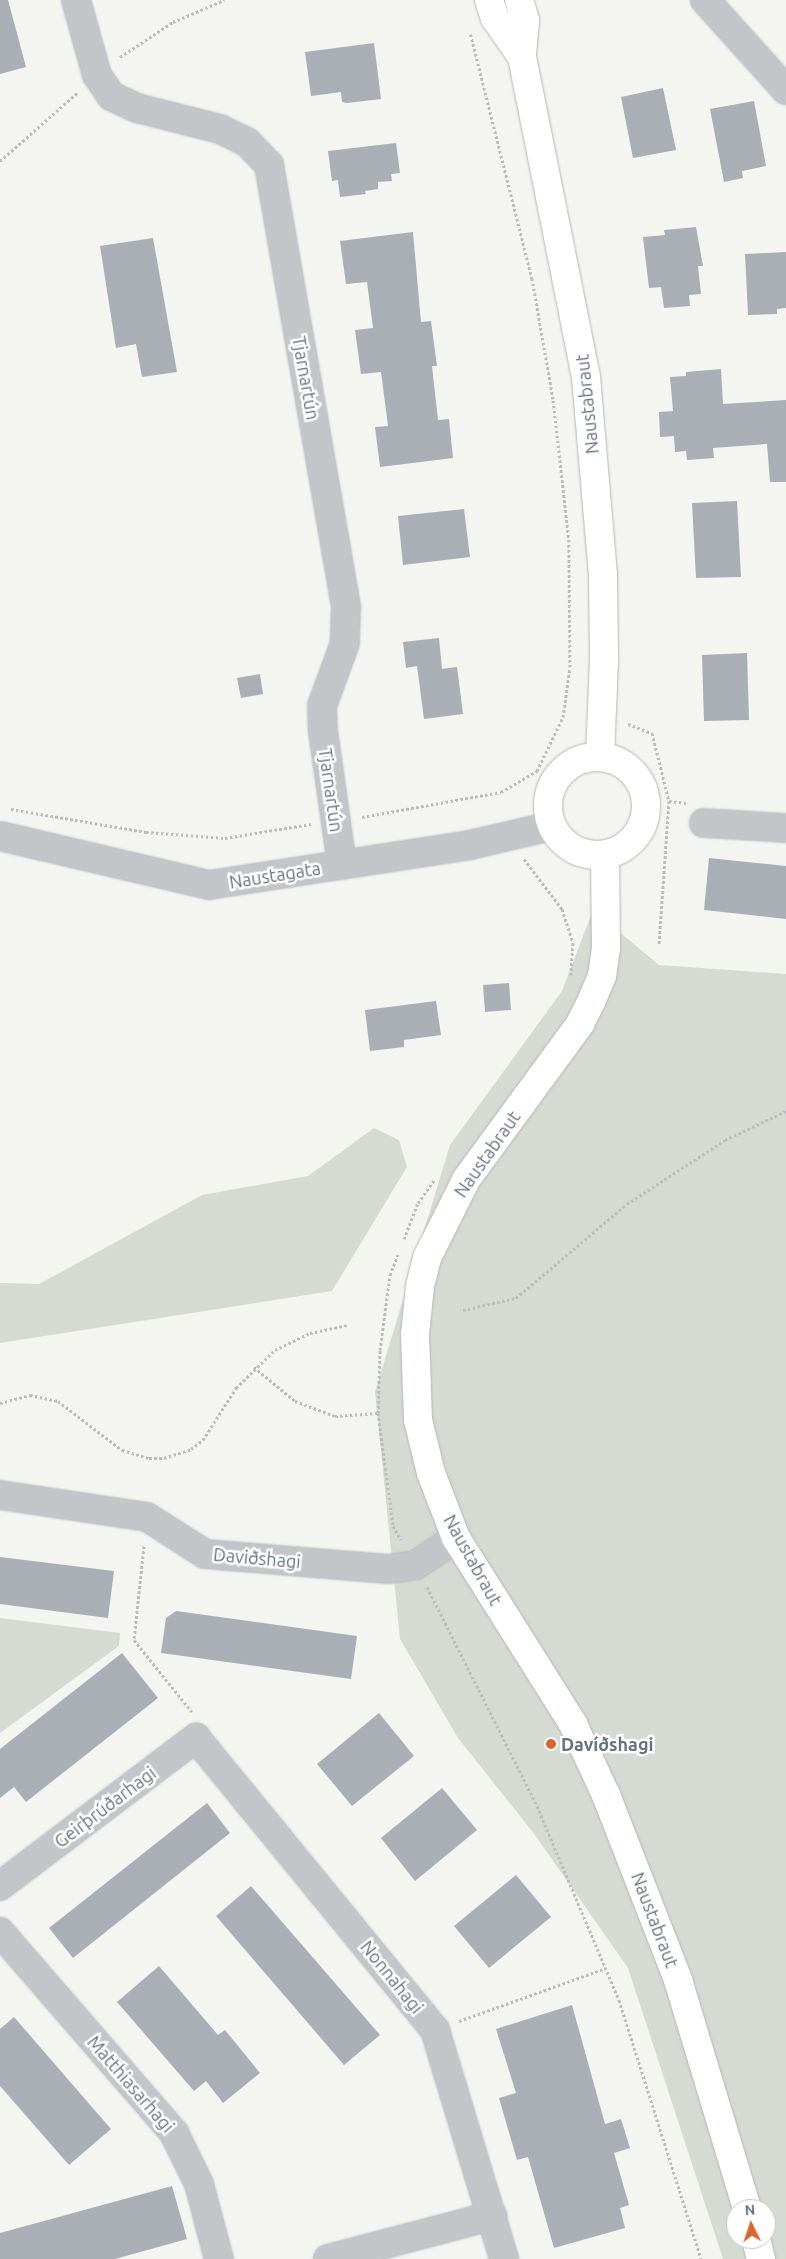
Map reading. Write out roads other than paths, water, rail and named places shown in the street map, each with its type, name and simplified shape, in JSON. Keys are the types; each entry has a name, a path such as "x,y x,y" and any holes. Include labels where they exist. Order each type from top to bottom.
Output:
{"street":[{"name":"Tjarnartún","path":"76,0 97,75 111,96 137,108 220,129 247,142 269,165 346,607 345,643 322,706 342,864"},
{"name":"Naustabraut","path":"490,0 495,18 522,57"},
{"name":"Naustabraut","path":"519,0 525,20 522,57 586,377 603,575 604,661 600,756"},
{"path":"705,0 786,90"},
{"path":"600,756 616,760 630,768 643,788 647,812 642,828 633,841 620,850 605,855 592,856 568,846 551,826 547,810 549,793 556,778 568,766 583,758 600,756"},
{"path":"704,823 786,828"},
{"name":"Naustagata","path":"0,836 209,885 513,836 551,826"},
{"name":"Naustabraut","path":"605,855 606,948 602,976 591,1002 580,1024 466,1180 426,1258 420,1287 415,1376 418,1420 431,1473 456,1538 573,1724 606,1795 678,1980 744,2199"},
{"name":"Daviðshagi","path":"0,1495 147,1517 205,1554 388,1569 416,1566 456,1538"},
{"name":"Geirþrúðarhagi","path":"5,1874 196,1738"},
{"name":"Nonnahagi","path":"196,1738 435,2030 504,2259"},
{"name":"Matthiasarhagi","path":"0,1932 174,2133 199,2184 219,2259"},
{"path":"328,2259 492,2216"}],"place":[{"name":"Davíðshagi","path":"551,1744"}]}
